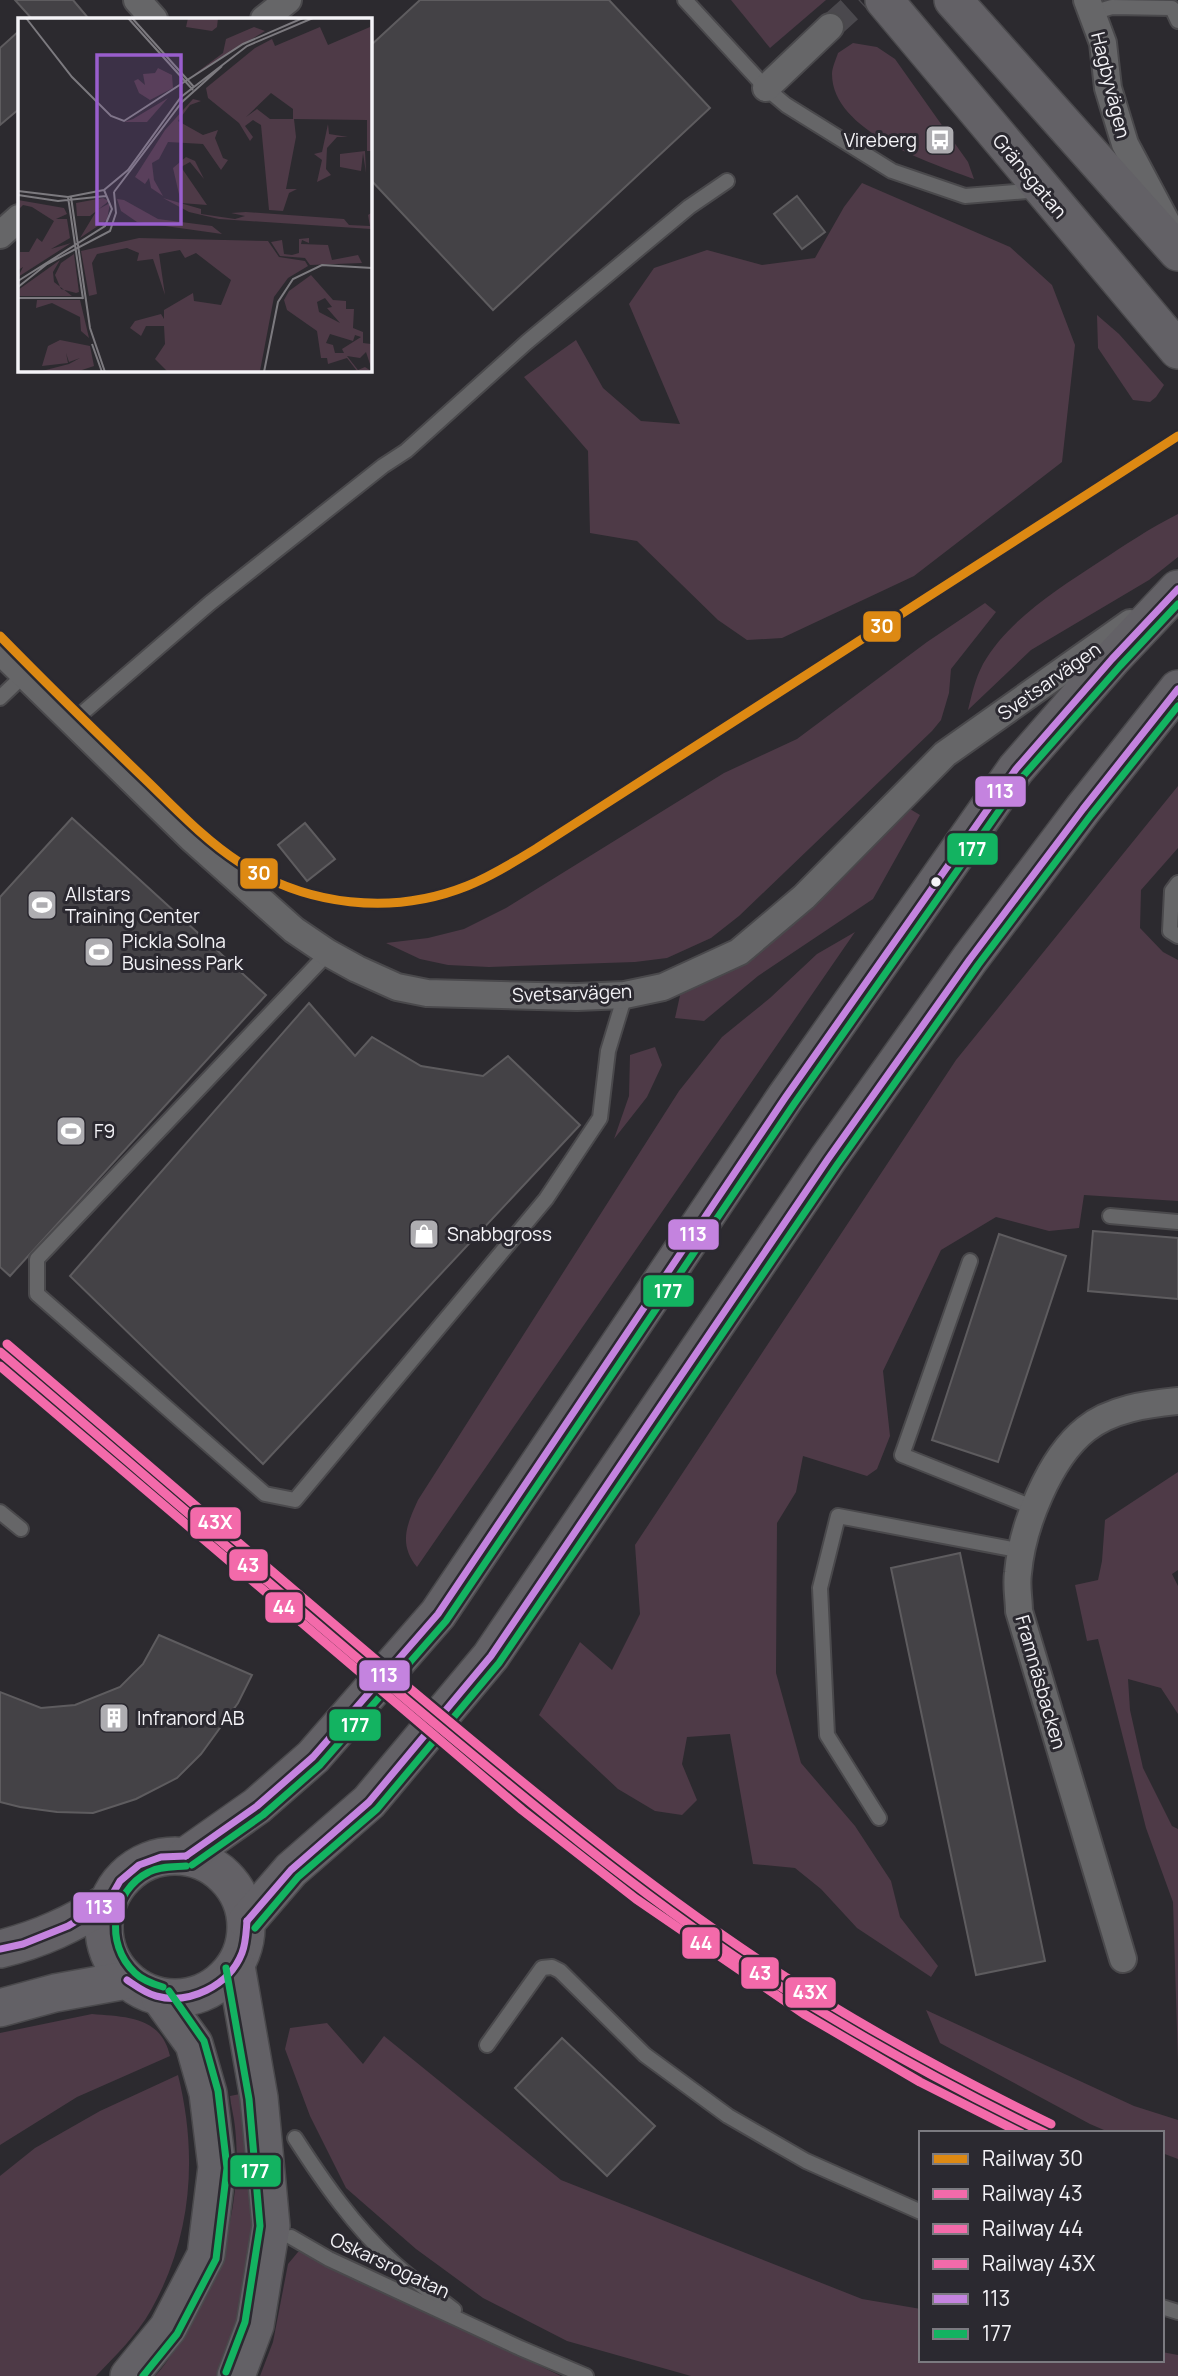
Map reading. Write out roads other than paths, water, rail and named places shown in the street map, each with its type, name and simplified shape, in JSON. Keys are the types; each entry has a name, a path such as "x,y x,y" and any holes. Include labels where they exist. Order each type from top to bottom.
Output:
{"main road":[{"name":"Gränsgatan","path":"884,0 1178,350"},
{"path":"953,0 1178,252"},
{"path":"186,1856 257,1806 313,1757 438,1614 785,1098 1016,769 1112,659 1176,591"},
{"path":"247,1921 291,1870 369,1802 491,1656 835,1148 978,948 1083,808 1178,689"},
{"path":"186,1856 209,1864 228,1878 241,1898 247,1921 245,1944 236,1966 220,1983 201,1994 178,1998 160,1997 142,1991 127,1980 114,1964 106,1945 103,1926 108,1902 120,1881 139,1865 161,1857 186,1856"},
{"path":"0,1950 68,1926 108,1902"},
{"path":"236,1966 259,2098 271,2226 255,2325 236,2376"},
{"path":"0,2008 55,1993 127,1980"},
{"path":"129,2376 168,2328 206,2255 217,2167 208,2093 194,2044 160,1997"}],"street":[{"path":"137,0 153,18"},
{"path":"265,18 288,0"},
{"name":"Hagbyvägen","path":"1090,6 1103,43 1108,88 1125,144 1178,242"},
{"path":"766,88 830,27"},
{"path":"0,235 18,219"},
{"name":"Svetsarvägen","path":"0,651 181,828 251,892 294,930 356,969 397,988 427,993 577,997 625,995 663,988 738,952 804,897 946,754 1176,591"},
{"name":"Framnäsbacken","path":"1123,1959 1019,1611 1017,1574 1035,1508 1051,1469 1087,1428 1111,1415 1144,1404 1178,1401"}],"lane":[{"path":"685,0 766,88 786,104 892,171 965,196 1042,190"},
{"path":"1090,6 1172,8 1178,21"},
{"path":"72,722 210,603 405,451 527,342 689,207 727,181"},
{"path":"0,698 24,676"},
{"path":"1178,883 1172,891 1170,931 1178,936"},
{"path":"328,953 37,1259 37,1294 265,1494 295,1500 546,1199 600,1118 608,1051 625,995"},
{"path":"1110,1216 1178,1222"},
{"path":"970,1261 902,1455 1035,1508"},
{"path":"0,1512 21,1529"},
{"path":"879,1818 827,1735 820,1588 838,1516 1022,1551"},
{"path":"487,2045 542,1968 552,1967 560,1971 645,2055 728,2116 806,2161 919,2211"},
{"name":"Oskarsrogatan","path":"295,2138 358,2227 395,2263 474,2326"},
{"name":"Oskarsrogatan","path":"291,2237 329,2259 586,2376"}],"tunnel":[{"path":"830,27 860,0"}],"rail line":[{"name":"30","path":"0,636 180,813 214,844 239,862 292,889 321,897 350,902 409,901 467,886 520,858 1178,436"},
{"name":"43X","path":"7,1344 462,1732 671,1899 759,1960 866,2026 1051,2124"},
{"name":"43","path":"0,1352 456,1741 665,1908 753,1969 860,2035 1041,2131"},
{"name":"44","path":"0,1366 522,1810 636,1899 804,2014 920,2082 1017,2131"}],"place":[{"name":"Vireberg","path":"940,140"},
{"name":"Allstars Training Center","path":"42,905"},
{"name":"Pickla Solna Business Park","path":"99,952"},
{"name":"F9","path":"71,1131"},
{"name":"Snabbgross","path":"424,1234"},
{"name":"Infranord AB","path":"114,1718"}]}
